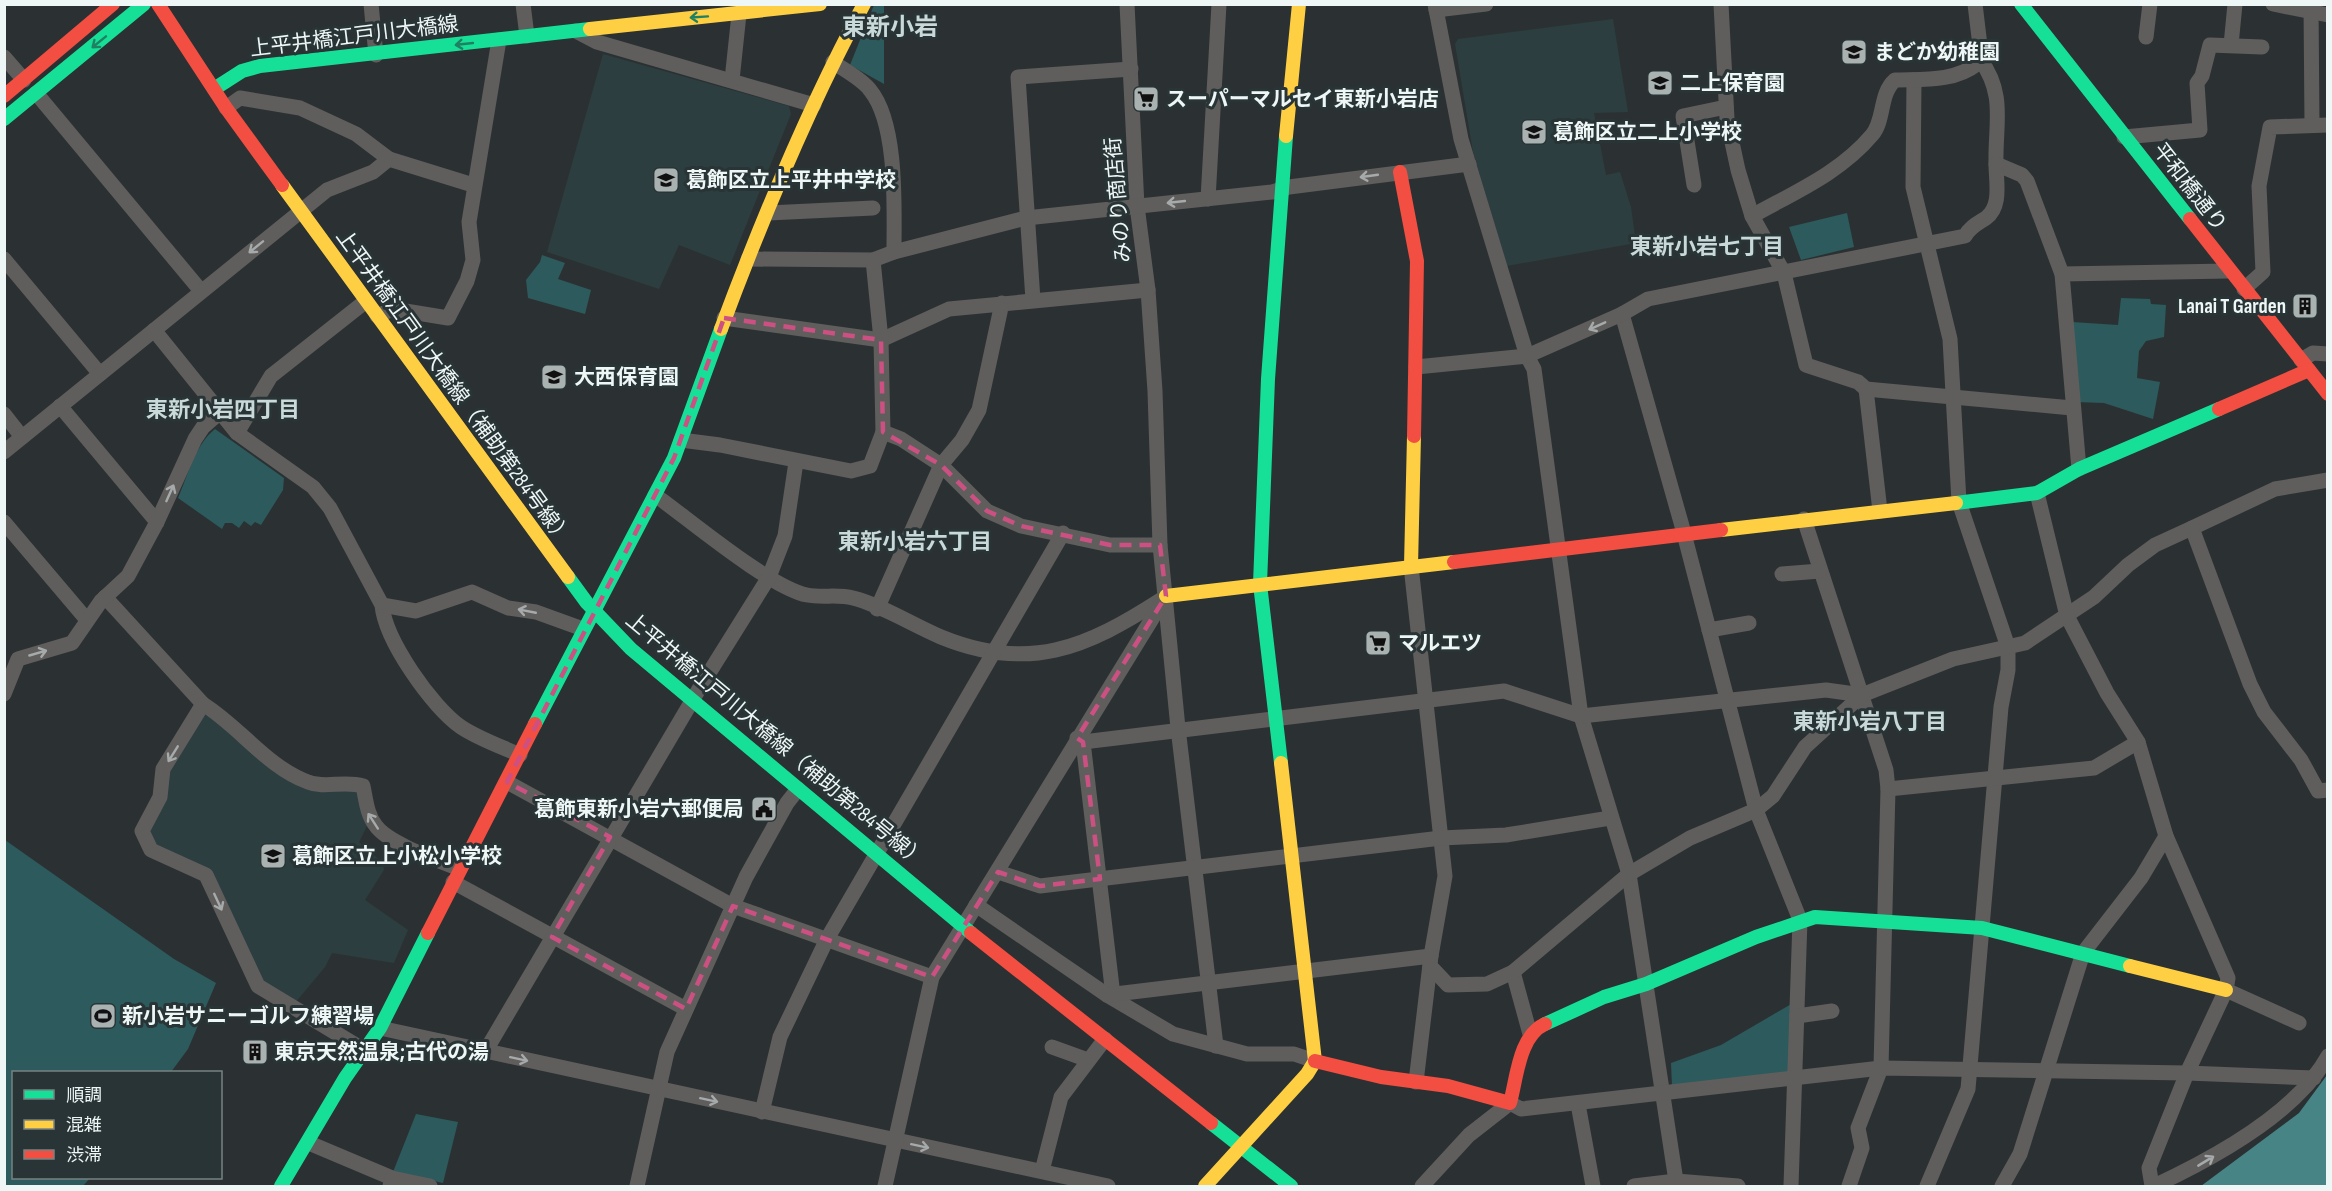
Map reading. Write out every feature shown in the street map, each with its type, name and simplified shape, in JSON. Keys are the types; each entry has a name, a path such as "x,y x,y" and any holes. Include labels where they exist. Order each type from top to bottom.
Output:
{"street":[{"path":"4,96 114,4"},
{"path":"4,119 144,4"},
{"path":"158,4 214,89"},
{"path":"371,4 376,55"},
{"path":"523,4 527,36"},
{"name":"上平井橋江戸川大橋線","path":"214,89 242,71 260,66 376,55 576,31 670,12 739,14 766,7 820,4"},
{"path":"281,1186 309,1143 345,1078 380,1028 583,629 655,495 681,440 724,318 748,259 833,62 864,4"},
{"name":"みのり商店街","path":"1126,4 1137,206 1148,290 1155,392 1160,546 1178,729 1216,1046"},
{"path":"1208,199 1219,4"},
{"path":"1205,1186 1307,1074 1315,1061 1260,584 1268,379 1281,189 1299,4"},
{"path":"1486,4 1435,7 1461,139 1527,356 1534,369 1581,716 1610,818 1629,874 1676,1181"},
{"path":"1721,4 1726,107 1738,170 1752,216 1784,273 1806,365 1858,382 1866,389 1953,399 2072,408"},
{"path":"1416,367 1527,356 1622,314 1648,299 1965,236 1968,229 1988,216 1996,200 1998,98 1994,82 1980,59 1975,4"},
{"name":"平和橋通り","path":"2021,4 2228,271 2328,394"},
{"path":"2146,37 2150,4"},
{"path":"2231,45 2235,4"},
{"path":"2273,4 2310,8 2328,15"},
{"path":"2244,289 2263,272 2259,186 2270,127 2320,125 2310,8"},
{"path":"732,80 739,14"},
{"path":"576,31 597,42 814,105"},
{"path":"377,316 393,309 448,318 467,281 473,261 469,222 473,185 499,40"},
{"path":"2124,137 2200,130 2197,83 2202,76 2210,45 2262,47"},
{"path":"4,57 24,80"},
{"path":"1752,216 1838,168 1874,133 1888,86 1895,80 1958,75 1971,69 1980,59"},
{"path":"833,62 870,88 884,113 893,182 894,252"},
{"path":"1033,300 1018,77 1131,69"},
{"path":"1914,80 1913,187 1950,339 1959,502 2008,647 2008,670 2001,706 1968,1089 1927,1186"},
{"name":"上平井橋江戸川大橋線（補助第284号線）","path":"214,89 565,575 593,610 631,649 962,926 1291,1186"},
{"path":"36,93 201,291"},
{"path":"226,108 240,98 300,108 356,134 389,159 473,185"},
{"path":"1694,185 1683,116 1726,107"},
{"path":"4,452 327,190 373,172 389,159"},
{"path":"748,259 873,260 894,252 1026,218 1208,199 1469,164"},
{"path":"1996,164 2022,175 2028,182 2062,274 2079,469"},
{"path":"1401,172 1417,261 1411,566 1446,876 1431,961 1416,1082"},
{"path":"768,213 873,208"},
{"path":"4,259 100,374"},
{"path":"681,440 720,445 796,462 851,471 870,466 883,432 881,340 873,260"},
{"path":"2062,274 2228,271"},
{"path":"724,318 881,340 949,309 1148,290"},
{"path":"237,433 271,376 366,301"},
{"path":"877,609 941,465 962,440 979,410 1002,303"},
{"path":"1622,314 1684,533 1756,810 1800,920 1791,1186"},
{"path":"154,330 237,433 313,487 330,508 382,605 383,615 396,646 431,696 458,725 520,755"},
{"path":"655,495 770,578 806,595 853,598 943,638 992,653 1026,654 1063,650 1081,644 1122,624 1166,596 2037,493 2079,469 2305,365 2313,353 2328,354"},
{"path":"1866,389 1880,510"},
{"path":"60,406 157,522"},
{"path":"4,694 18,659 72,643 105,597 128,576 157,522 195,439 203,427 219,413"},
{"path":"4,414 22,437"},
{"path":"883,432 901,439 941,465 987,511 1021,526 1063,533 1110,545 1160,546"},
{"path":"485,1052 610,837 770,578 785,536 796,462"},
{"path":"1431,961 1448,985 1487,984 1513,972 1629,874 1690,838 1756,810 1773,796 1805,747 1862,695 1953,659 2025,643 2094,597 2128,565 2156,545 2275,489 2328,480"},
{"path":"2037,493 2067,616 2107,693 2138,742 2166,836 2228,978 2226,990 2187,1073 2149,1168 2153,1186 2198,1166 2244,1138 2314,1078 2328,1056"},
{"path":"1804,519 1886,770 1888,789 1881,1068 1858,1128 1862,1148 1848,1186"},
{"path":"4,522 87,620"},
{"path":"2192,528 2250,684 2264,712 2301,760 2318,791 2328,790"},
{"path":"762,1112 780,1037 827,939 1063,533"},
{"path":"1782,574 1820,571"},
{"path":"382,605 416,611 472,592 508,608 536,612 583,629"},
{"path":"885,1186 932,977 1080,740 1166,596"},
{"path":"105,597 203,704 220,715 271,761 309,783 349,782 363,786 368,812 376,828 389,837 552,937 686,1009"},
{"path":"1709,630 1749,623"},
{"path":"1080,740 1504,691 1581,716 1826,690 1862,695"},
{"path":"203,704 163,769 160,797 142,831 151,850 206,875 258,987 364,1050"},
{"path":"1080,740 1100,879 1112,987 1107,995"},
{"path":"1888,789 2094,768 2138,742"},
{"path":"507,782 733,906 932,977"},
{"path":"637,1186 667,1052 733,906 787,803 798,789"},
{"path":"998,872 1040,886 1441,838 1506,835 1610,818"},
{"path":"2002,1186 2020,1154 2083,953 2141,878 2166,836"},
{"path":"976,904 1107,995 1173,1034 1248,1054 1294,1054 1315,1061 1416,1082 1448,1086 1510,1103 1521,1109 1881,1068 2187,1073 2314,1078"},
{"path":"1530,1034 1544,1024 1604,997 1647,984 1800,920 1815,917 1983,928 2226,990 2299,1023"},
{"path":"1107,995 1306,971 1431,961"},
{"path":"1422,1186 1469,1136 1510,1103 1530,1034 1513,972"},
{"path":"1797,1016 1832,1011"},
{"path":"380,1028 1108,1186"},
{"path":"1042,1171 1061,1097 1105,1039"},
{"path":"1052,1047 1088,1060"},
{"path":"1578,1104 1593,1186"},
{"path":"309,1143 391,1182 430,1186"},
{"path":"1634,1186 1676,1181 1738,1186"}],"highlighted area":[{"path":"724,318 881,340 883,432 941,465 987,511 1021,526 1110,545 1160,545 1166,596 1077,738 1083,742 1100,879 1040,886 998,872 932,977 733,906 686,1009 552,937 610,837 507,782 674,458"}],"shaded area":[{"path":"874,5 884,5 884,84 850,65"},
{"name":"葛飾区立二上小学校","path":"1613,19 1628,112 1594,113 1606,175 1620,172 1631,207 1636,243 1507,266 1473,152 1455,44 1458,39"},
{"name":"葛飾区立上平井中学校","path":"603,54 789,106 791,114 730,265 679,245 659,289 547,252"},
{"path":"1847,213 1854,247 1801,260 1789,227"},
{"path":"542,255 565,263 558,279 591,290 585,314 528,298 526,280 540,262"},
{"path":"2121,298 2150,299 2151,304 2166,305 2164,337 2146,341 2139,351 2137,378 2160,382 2153,419 2104,403 2076,402 2072,322 2118,325"},
{"path":"215,429 284,478 283,490 261,525 255,522 251,526 244,521 239,528 232,523 225,523 222,529 178,498 197,452"},
{"name":"葛飾区立上小松小学校","path":"202,714 217,718 270,769 307,787 359,791 367,826 359,842 383,863 384,870 365,900 408,930 394,963 332,953 325,967 295,1003 262,986 209,873 155,849 147,832 169,773"},
{"name":"新小岩サニーゴルフ練習場","path":"5,840 174,959 216,983 188,1049 172,1071 12,1071 12,1179 89,1179 83,1186 5,1186"},
{"path":"1793,1003 1792,1073 1672,1086 1671,1063 1721,1045"},
{"path":"2327,1075 2327,1186 2201,1186 2299,1113"},
{"path":"416,1114 458,1122 443,1183 393,1172"}],"traffic: fast":[{"path":"4,119 144,4"},
{"path":"2021,4 2190,219"},
{"path":"214,89 242,71 260,66 590,29"},
{"path":"1281,763 1260,584 1268,379 1286,136"},
{"path":"535,724 674,458 721,329"},
{"path":"1956,503 2037,493 2079,469 2219,409"},
{"path":"568,577 587,603 631,649 971,933"},
{"path":"1545,1024 1604,997 1646,984 1756,937 1815,917 1982,928 2130,966"},
{"path":"281,1186 345,1078 380,1028 428,933"},
{"path":"1211,1123 1291,1186"}],"traffic: slow":[{"path":"590,29 820,4"},
{"path":"721,329 787,164 843,43 864,4"},
{"path":"1286,136 1299,4"},
{"path":"282,185 568,577"},
{"path":"1411,566 1414,436"},
{"path":"1721,530 1956,503"},
{"path":"1166,596 1454,562"},
{"path":"1205,1186 1307,1074 1315,1061 1281,763"},
{"path":"2130,966 2226,990"}],"traffic: jam":[{"path":"4,96 113,4"},
{"path":"158,4 226,108 282,185"},
{"path":"1400,172 1417,261 1414,436"},
{"path":"2190,219 2328,394"},
{"path":"2219,409 2309,370"},
{"path":"1454,562 1721,530"},
{"path":"428,933 535,724"},
{"path":"971,933 1211,1123"},
{"path":"1315,1061 1381,1077 1448,1086 1510,1103 1524,1047 1536,1030 1545,1024"}],"place":[{"name":"まどか幼稚園","path":"1854,52"},
{"name":"二上保育園","path":"1660,83"},
{"name":"スーパーマルセイ東新小岩店","path":"1146,99"},
{"name":"葛飾区立二上小学校","path":"1534,132"},
{"name":"葛飾区立上平井中学校","path":"666,180"},
{"name":"Lanai T Garden","path":"2305,306"},
{"name":"大西保育園","path":"554,377"},
{"name":"マルエツ","path":"1378,643"},
{"name":"葛飾東新小岩六郵便局","path":"764,809"},
{"name":"葛飾区立上小松小学校","path":"273,856"},
{"name":"新小岩サニーゴルフ練習場","path":"103,1016"},
{"name":"東京天然温泉;古代の湯","path":"255,1052"}],"district":[{"name":"東新小岩","path":"890,27"},
{"name":"東新小岩七丁目","path":"1707,246"},
{"name":"東新小岩四丁目","path":"223,409"},
{"name":"東新小岩六丁目","path":"915,541"},
{"name":"東新小岩八丁目","path":"1870,721"}]}
